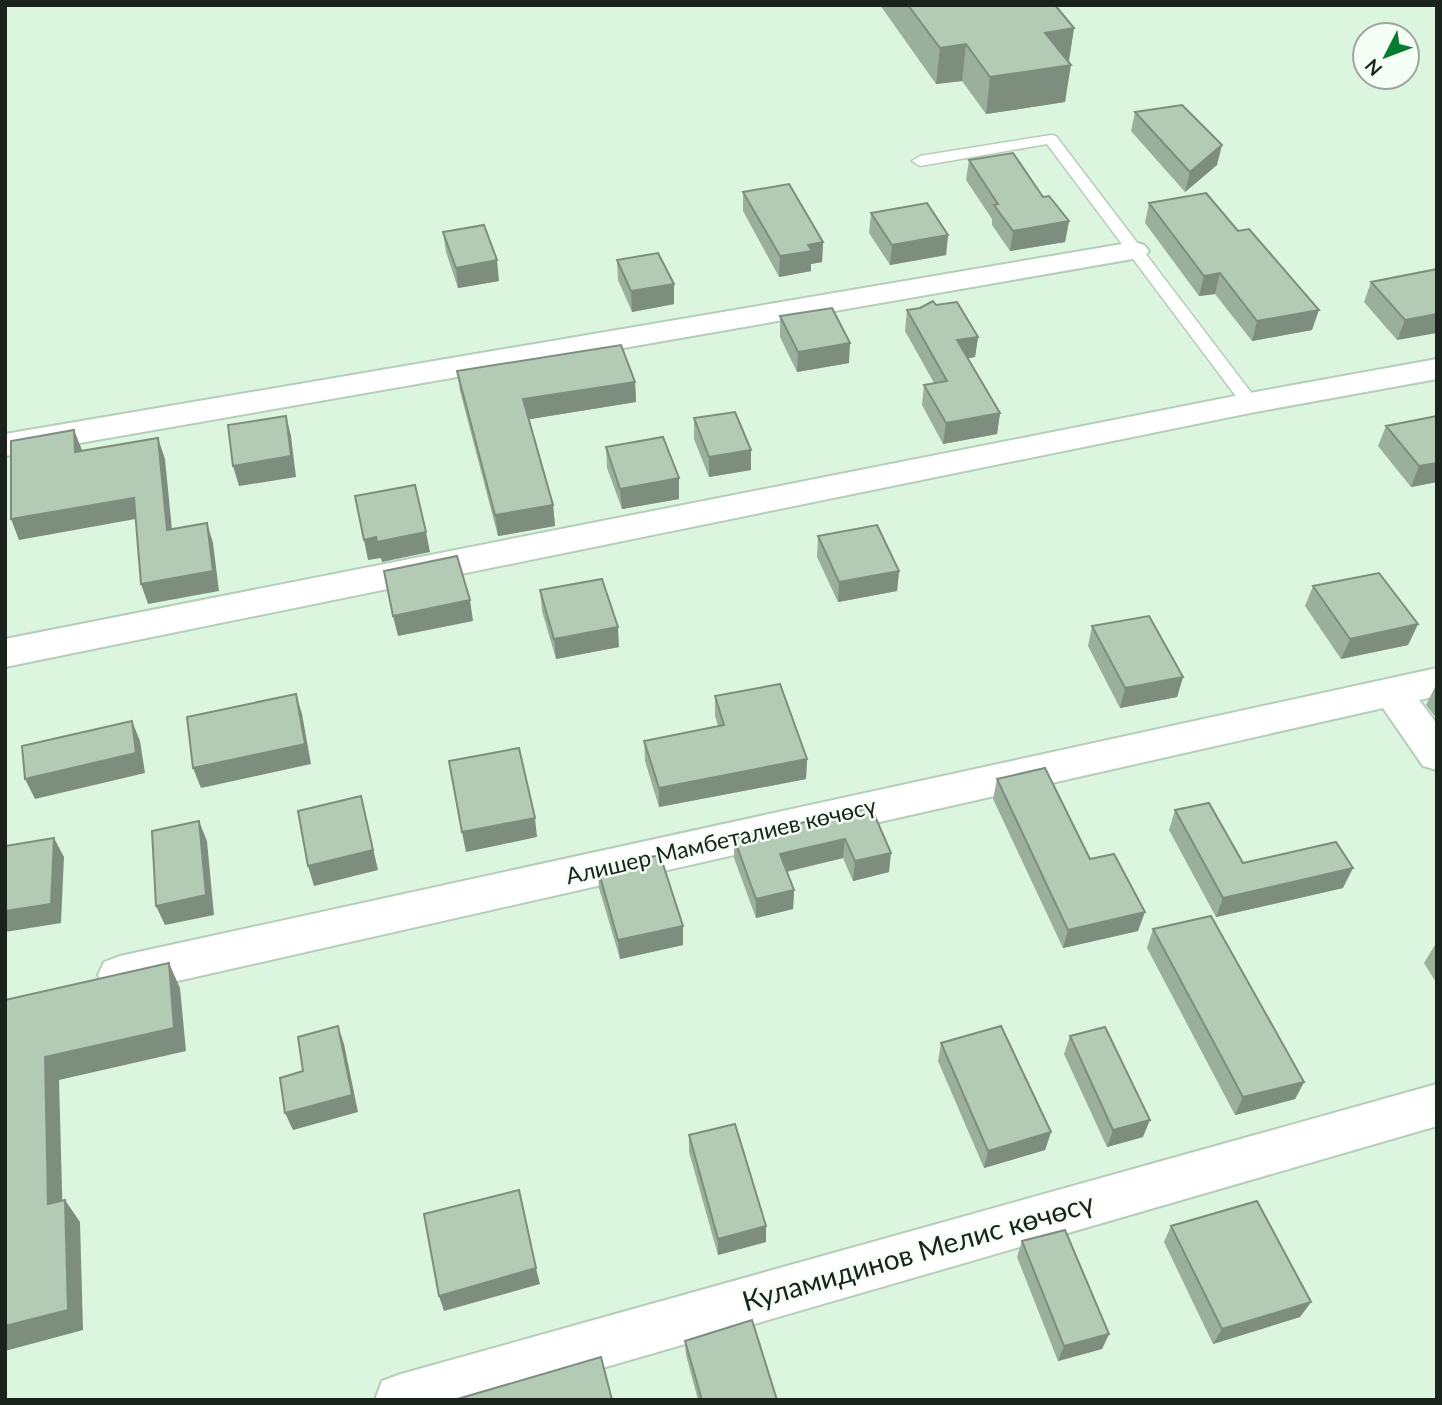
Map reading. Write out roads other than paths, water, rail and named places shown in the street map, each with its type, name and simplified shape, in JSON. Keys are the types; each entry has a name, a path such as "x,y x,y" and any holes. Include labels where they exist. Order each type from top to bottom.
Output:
{"street":[{"path":"5,445 1134,251"},
{"path":"5,653 1250,403 1437,369"},
{"name":"Алишер Мамбеталиев көчөсү","path":"87,983 1437,682"},
{"path":"1392,691 1437,755"},
{"name":"Куламидинов Мелис көчөсү","path":"401,1400 1437,1105"}],"lane":[{"path":"920,161 1051,139 1250,403"}]}
